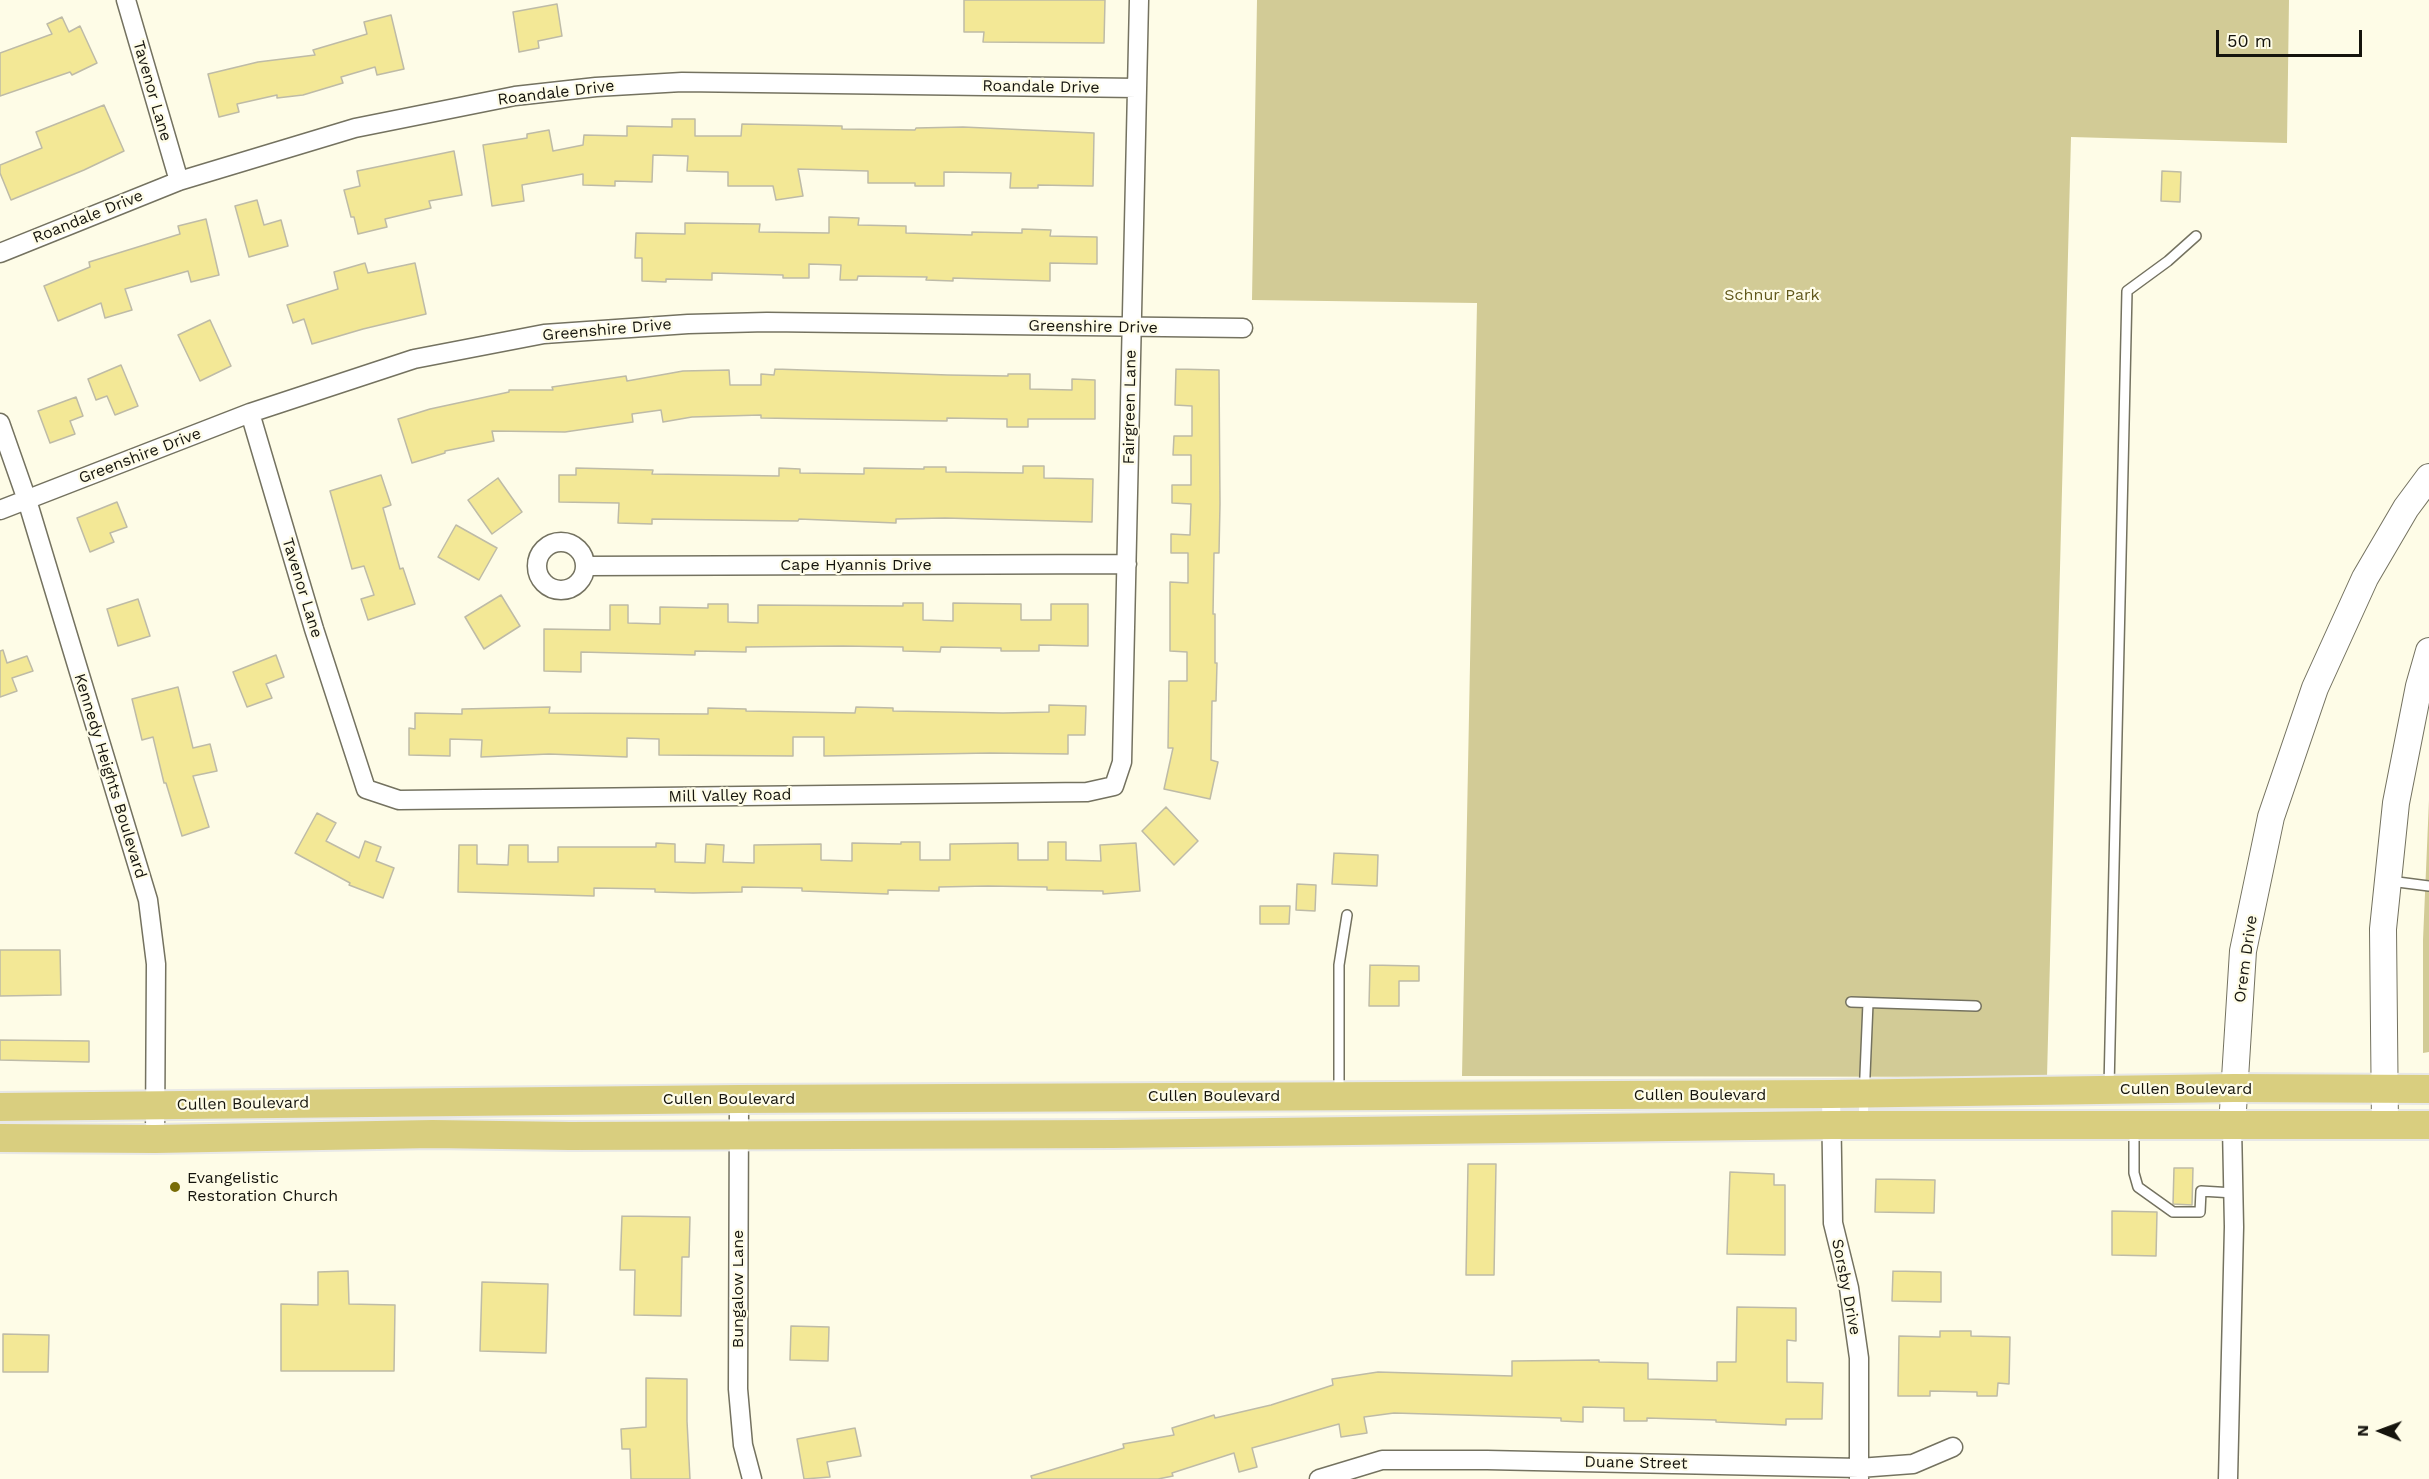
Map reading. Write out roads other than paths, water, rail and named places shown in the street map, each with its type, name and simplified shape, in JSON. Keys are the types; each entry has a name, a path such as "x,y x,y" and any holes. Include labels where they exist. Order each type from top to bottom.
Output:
{"main road":[{"name":"Orem Drive","path":"2232,1126 2243,951 2271,817 2315,688 2365,578 2406,508 2429,477"},
{"path":"2385,1126 2383,929 2396,803 2419,686 2429,651"},
{"name":"Cullen Boulevard","path":"0,1107 1114,1096 1863,1094 2234,1088 2429,1089"},
{"path":"1484,1095 1484,1129"},
{"path":"1113,1134 1114,1096"},
{"path":"433,1102 433,1134"},
{"name":"Cullen Boulevard","path":"0,1138 155,1139 433,1134 570,1137 1113,1134 1832,1125 2429,1125"}],"street":[{"name":"Tavenor Lane","path":"126,0 178,181"},
{"name":"Fairgreen Lane","path":"1118,776 1122,762 1139,0"},
{"name":"Roandale Drive","path":"0,253 178,181 356,128 515,96 596,87 682,82 1137,88"},
{"name":"Greenshire Drive","path":"0,510 250,413 414,359 555,333 687,324 767,322 1243,328"},
{"name":"Tavenor Lane","path":"250,413 314,629 357,762"},
{"name":"Kennedy Heights Boulevard","path":"0,423 27,500 148,900 156,964 155,1139"},
{"name":"Cape Hyannis Drive","path":"585,566 1127,564"},
{"name":"Mill Valley Road","path":"357,762 366,789 399,800 1087,792 1114,786 1118,776"},
{"name":"Sorsby Drive","path":"1831,1094 1833,1223 1849,1288 1859,1358 1859,1473"},
{"name":"Bungalow Lane","path":"739,1099 739,1398 743,1444 752,1479"},
{"name":"Orem Drive","path":"2228,1479 2234,1193 2232,1126"},
{"name":"Duane Street","path":"1319,1479 1382,1460 1499,1460 1859,1473 1913,1464 1953,1447"}],"lane":[{"path":"2109,1089 2127,291 2168,261 2196,236"},
{"path":"2388,881 2429,886"},
{"path":"1339,1096 1338,965 1347,915"},
{"path":"1851,1002 1976,1006"},
{"path":"1863,1126 1868,1003"},
{"path":"2134,1126 2134,1173 2139,1187 2173,1212 2200,1212 2201,1191 2234,1193"}],"place":[{"name":"Evangelistic Restoration Church","path":"175,1187"}],"park label":[{"name":"Schnur Park","path":"1772,295"}]}
